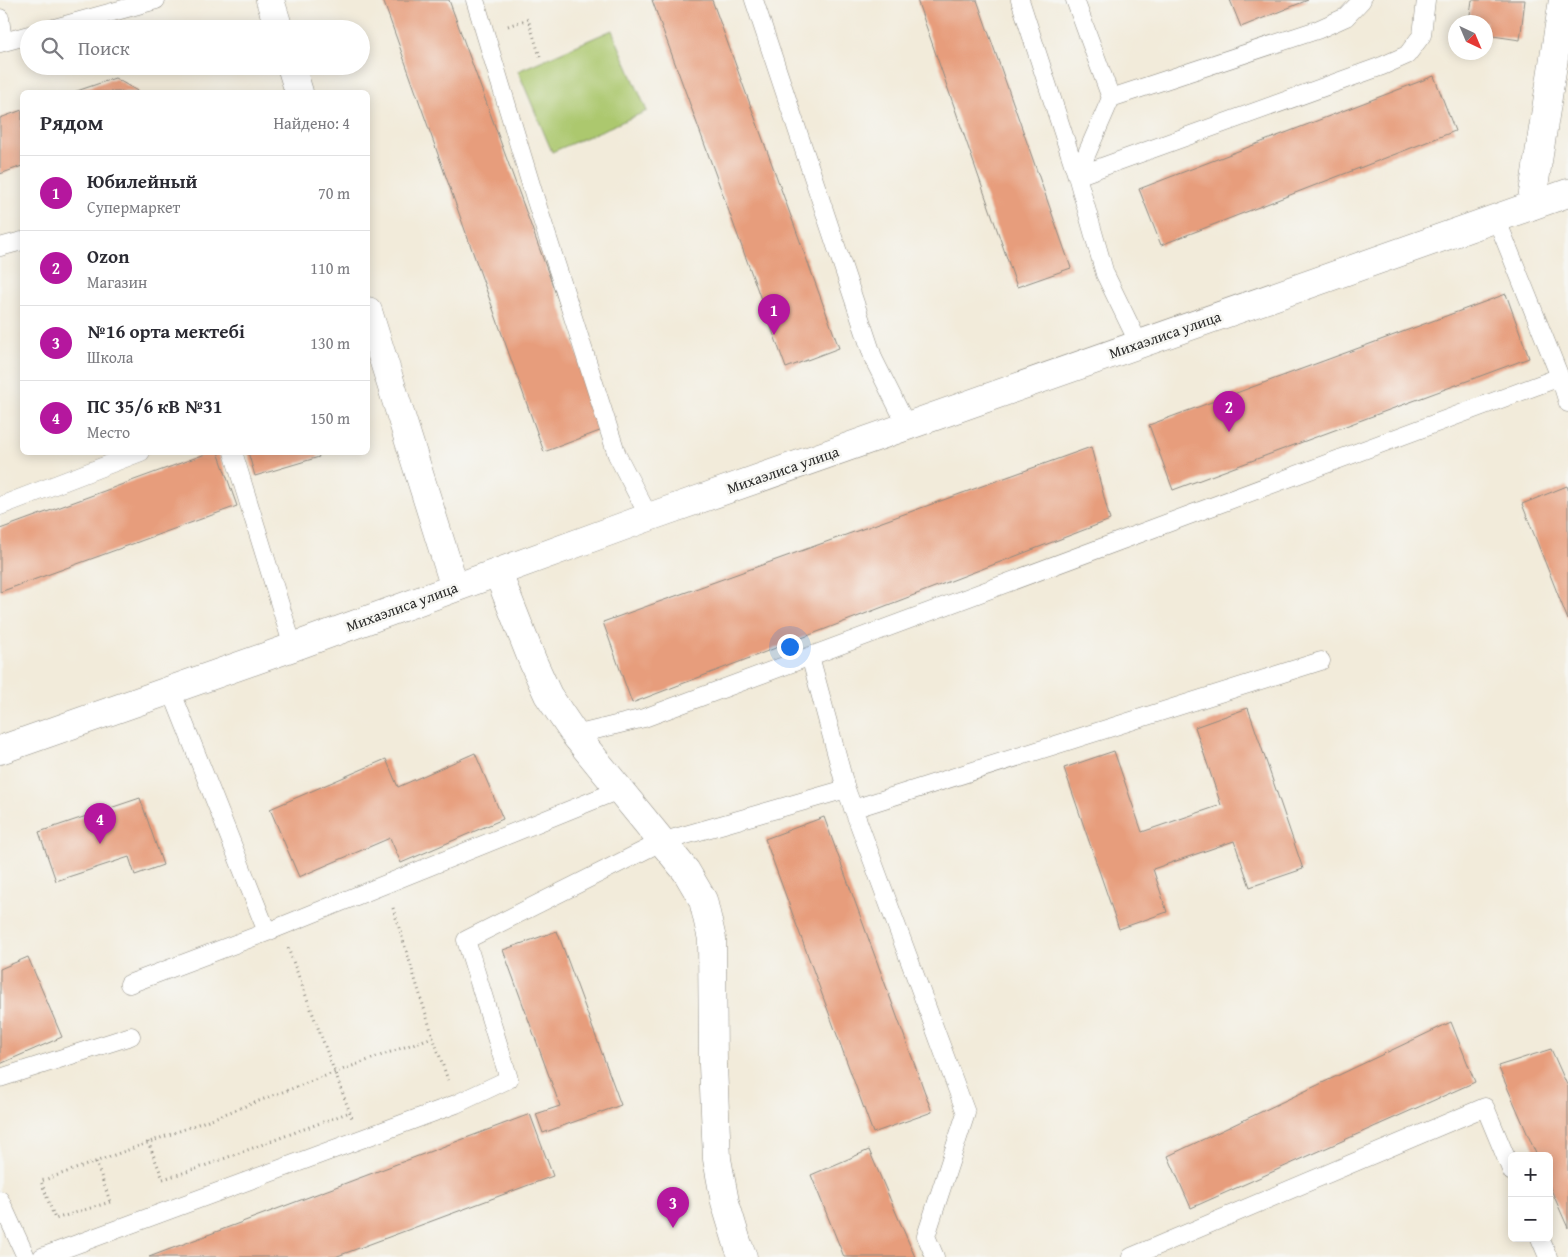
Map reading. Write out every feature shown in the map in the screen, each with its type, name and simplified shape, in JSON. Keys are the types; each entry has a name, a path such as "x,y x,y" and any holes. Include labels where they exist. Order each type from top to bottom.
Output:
{"street":[{"path":"270,0 276,20"},
{"path":"1531,206 1563,0"},
{"path":"293,75 298,90"},
{"name":"Михаэлиса улица","path":"1,747 293,647 649,517 1568,192"},
{"path":"370,317 455,588"},
{"path":"498,573 548,695 575,735 686,871 703,900 712,939 714,975 713,1065 718,1159 725,1202 743,1257"}],"lane":[{"path":"84,20 156,0"},
{"path":"475,0 535,198 618,455 649,517"},
{"path":"754,0 874,360 907,426"},
{"path":"1020,0 1078,176 1105,274 1139,344"},
{"path":"1075,0 1111,98 1078,176"},
{"path":"1111,98 1317,30 1346,18 1362,0"},
{"path":"1078,176 1382,66 1407,55 1422,35 1426,0"},
{"path":"0,18 2,42 20,37"},
{"path":"1496,218 1560,377 1568,403"},
{"path":"0,247 20,242"},
{"path":"575,735 644,718 1560,377"},
{"path":"0,506 133,455"},
{"path":"234,455 293,647"},
{"path":"810,656 846,789 966,1113 926,1236 935,1257"},
{"path":"853,809 1321,661"},
{"path":"171,690 274,929"},
{"path":"42,1257 456,1104 509,1079 466,940 661,842 846,789"},
{"path":"129,984 274,929 619,790"},
{"path":"0,1078 131,1036"},
{"path":"1131,1257 1485,1107 1508,1162"},
{"path":"0,1200 26,1257"},
{"path":"1542,1242 1548,1257"}],"path":[{"path":"485,34 528,19 541,60"},
{"path":"386,884 433,1037 456,1104"},
{"path":"274,929 361,1140"},
{"path":"110,1202 55,1220 41,1181 433,1037"},
{"path":"148,1142 164,1179 350,1112"},
{"path":"96,1162 119,1229"},
{"path":"196,1169 213,1194"}],"green space":[{"path":"612,30 647,111 552,152 518,71"}],"building":[{"path":"383,0 449,0 605,429 544,452"},
{"path":"652,0 712,0 839,348 786,368"},
{"path":"917,0 977,0 1071,268 1017,287"},
{"path":"1230,0 1308,0 1241,27"},
{"path":"1472,0 1525,0 1520,40 1493,36 1493,15 1470,15"},
{"path":"1434,76 1455,131 1161,245 1139,189"},
{"path":"115,78 136,90 80,90"},
{"path":"20,111 20,167 0,174 0,118"},
{"path":"1506,294 1529,358 1173,490 1149,425"},
{"path":"1091,447 1110,520 632,703 603,622"},
{"path":"203,455 219,455 237,506 0,592 0,529"},
{"path":"249,455 318,455 319,457 255,476"},
{"path":"1567,486 1568,489 1568,620 1522,504"},
{"path":"1248,708 1303,869 1250,887 1234,841 1153,869 1167,912 1119,929 1064,768 1114,751 1142,832 1221,805 1195,727"},
{"path":"475,753 503,819 401,863 390,838 299,877 270,809 386,759 398,787"},
{"path":"140,798 163,865 135,875 129,857 56,881 39,832"},
{"path":"824,817 932,1112 873,1133 765,839"},
{"path":"557,931 621,1105 543,1133 536,1114 560,1106 503,950"},
{"path":"28,957 62,1037 0,1064 0,969"},
{"path":"1451,1022 1475,1082 1191,1208 1168,1156"},
{"path":"1551,1049 1568,1087 1568,1228 1553,1194 1553,1152 1535,1152 1498,1066"},
{"path":"530,1114 553,1176 335,1257 149,1257"},
{"path":"869,1150 915,1257 844,1257 811,1175"}],"place":[{"name":"Юбилейный","path":"774,335"},
{"name":"Ozon","path":"1229,432"},
{"name":"ПС 35/6 кВ №31","path":"100,844"},
{"name":"№16 орта мектебі","path":"673,1228"}]}
